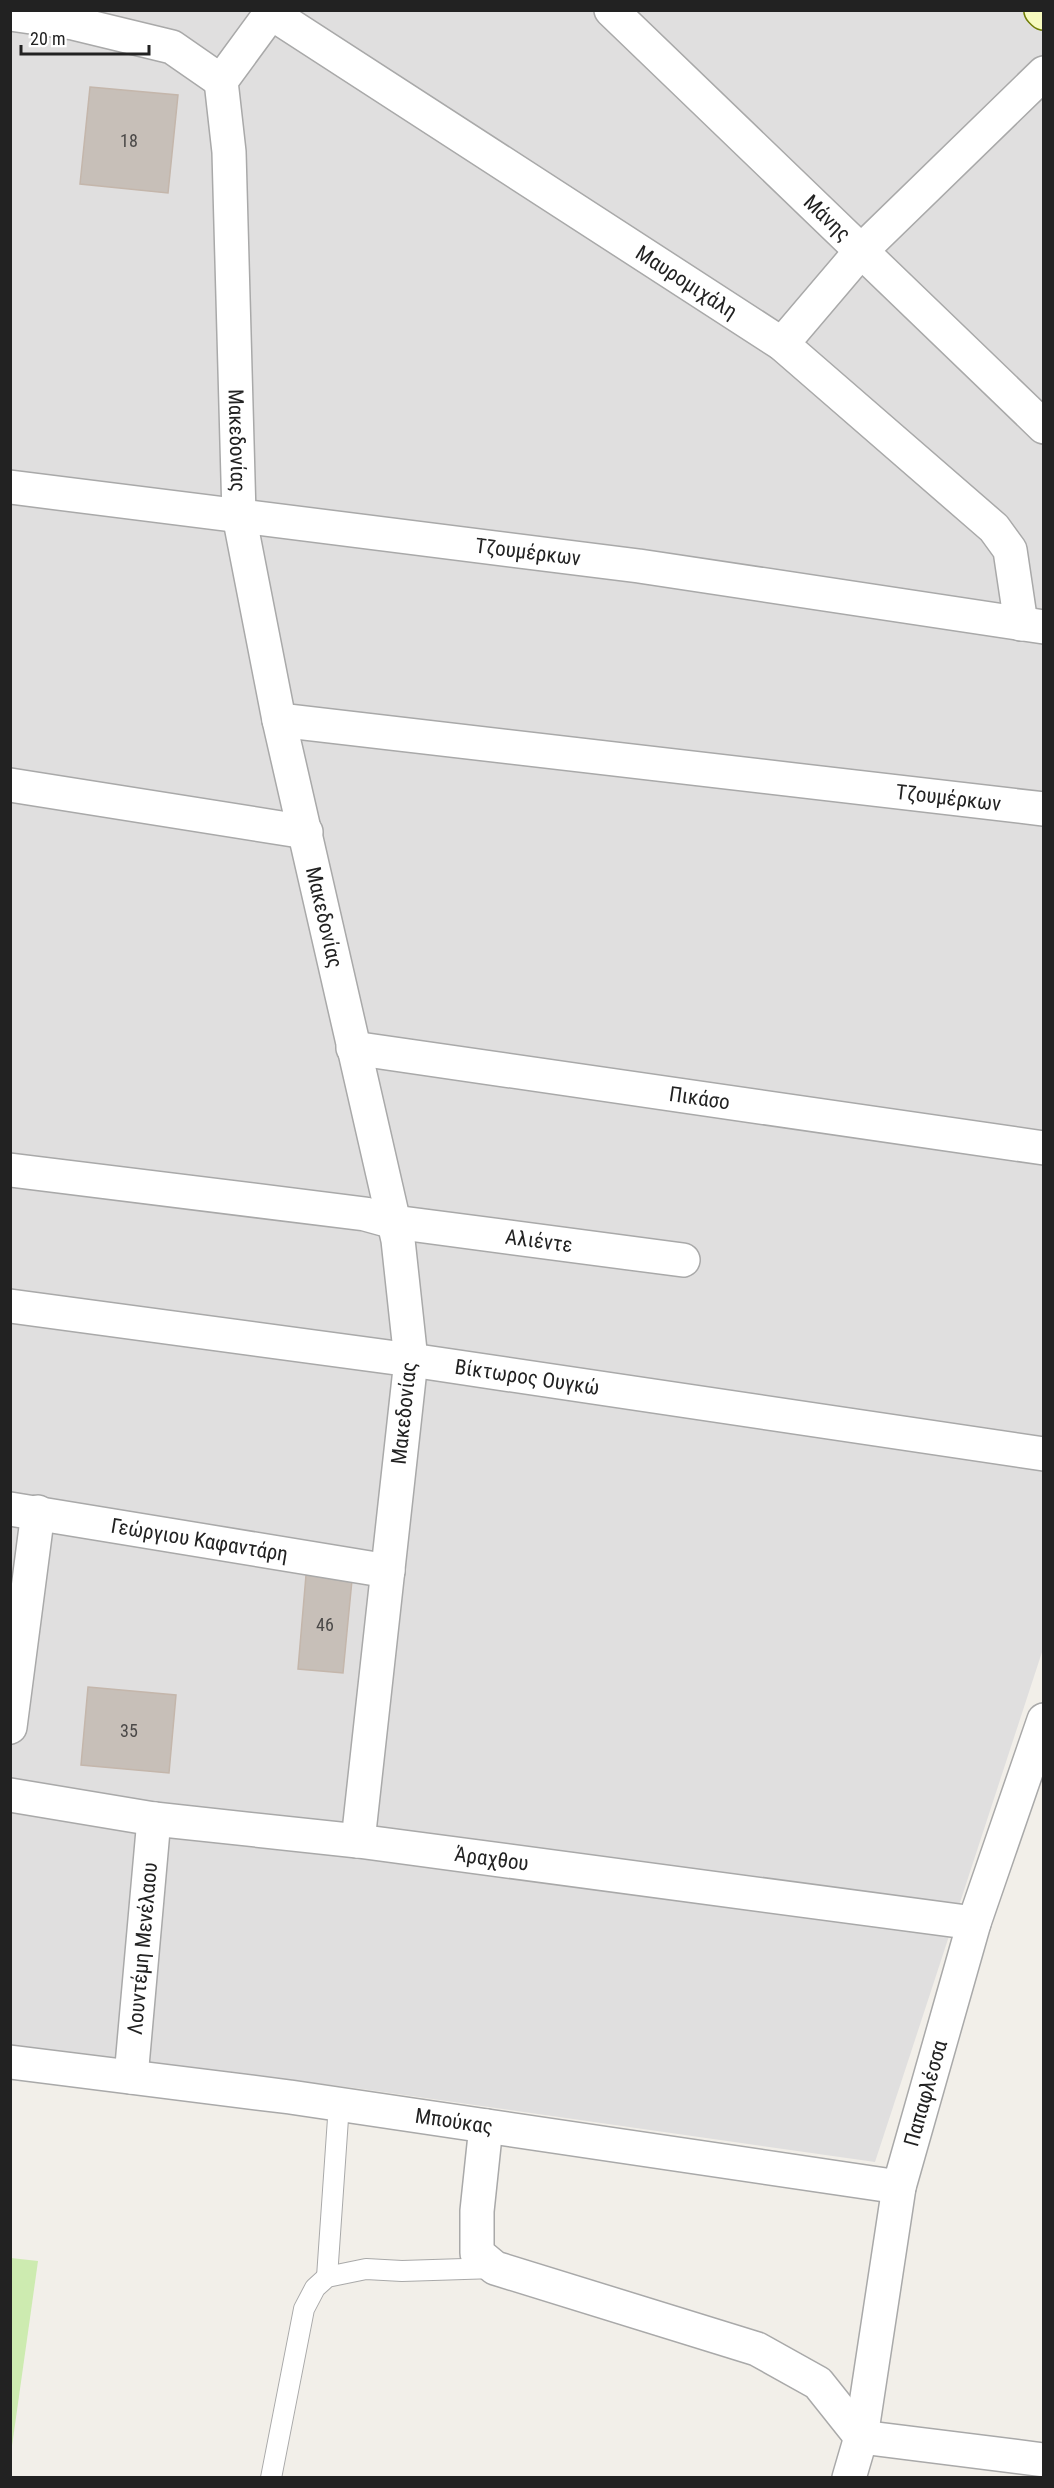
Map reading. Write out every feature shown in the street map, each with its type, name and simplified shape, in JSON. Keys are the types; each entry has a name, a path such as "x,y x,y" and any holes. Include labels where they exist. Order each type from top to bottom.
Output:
{"street":[{"name":"Μάνης","path":"611,10 1044,427"},
{"path":"10,14 76,16 172,47 221,81 272,12"},
{"name":"Μαυρομιχάλη","path":"272,12 782,344 994,528 1010,550 1032,625"},
{"path":"782,344 861,251 1044,73"},
{"name":"Μακεδονίας","path":"221,81 229,152 239,515 279,720 394,1222 411,1360 358,1841"},
{"name":"Τζουμέρκων","path":"10,487 639,566 1032,625"},
{"name":"Τζουμέρκων","path":"279,720 1044,809"},
{"path":"10,785 306,832"},
{"name":"Πικάσο","path":"353,1048 1044,1148"},
{"name":"Αλιέντε","path":"10,1170 365,1214 394,1222 683,1260"},
{"name":"Βίκτωρος Ουγκώ","path":"10,1306 411,1360 1044,1454"},
{"path":"10,1727 24,1511"},
{"name":"Γεώργιου Καφαντάρη","path":"24,1511 388,1571"},
{"name":"Παπαφλέσσα","path":"849,2478 861,2437 899,2187 974,1923 1044,1720"},
{"name":"Άραχθου","path":"10,1795 154,1820 358,1841 974,1923"},
{"name":"Λουντέμη Μενέλαου","path":"131,2078 154,1820"},
{"name":"Μπούκας","path":"10,2062 339,2104 899,2187"},
{"path":"486,2126 477,2211 477,2253 495,2268 758,2349 818,2383 861,2437 1044,2460"}],"lane":[{"path":"327,2277 339,2104"},
{"path":"271,2478 304,2309 315,2288 327,2277 366,2269 402,2271 495,2268"}],"shaded area":[{"path":"11,11 1043,11 1043,1649 875,2162 362,2089 11,2045"}],"green space":[{"path":"10,2258 38,2261 11,2453"}],"building":[{"path":"90,87 178,95 168,193 80,184"},
{"path":"306,1575 352,1580 343,1673 298,1669"},
{"path":"88,1687 176,1695 169,1773 81,1765"}]}
